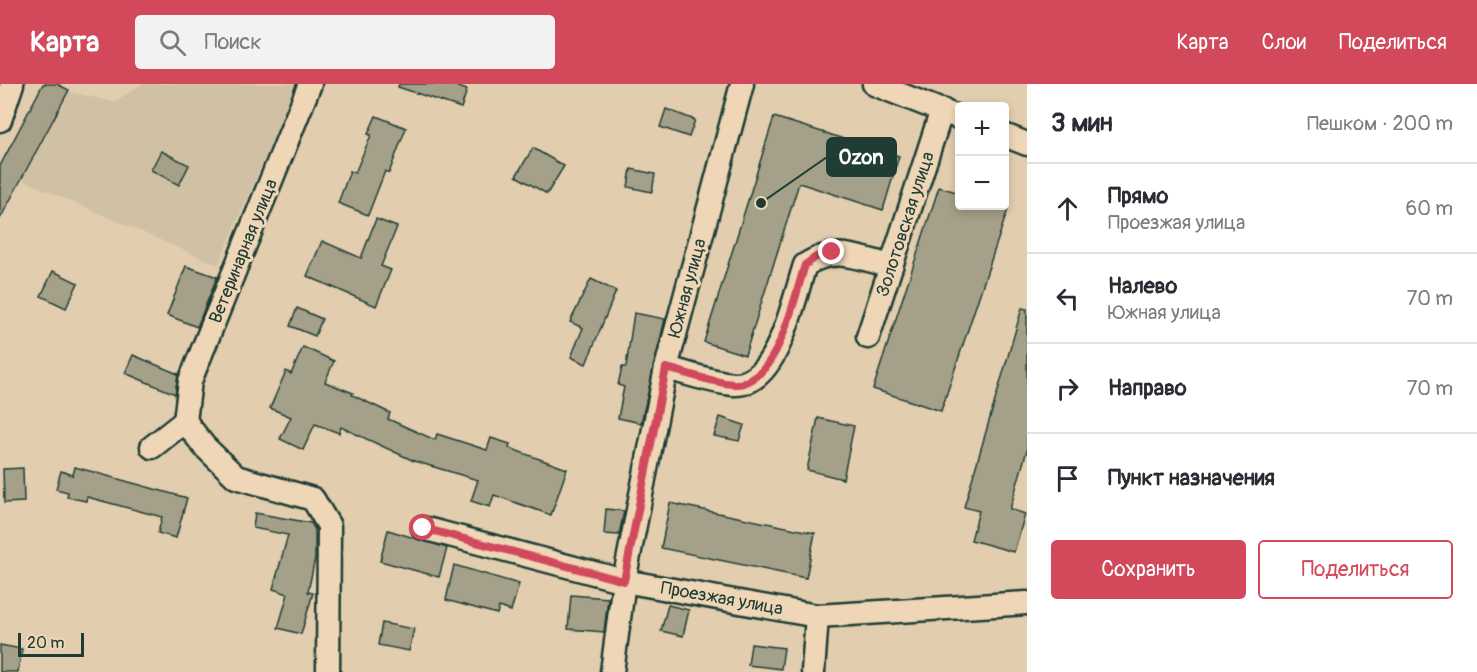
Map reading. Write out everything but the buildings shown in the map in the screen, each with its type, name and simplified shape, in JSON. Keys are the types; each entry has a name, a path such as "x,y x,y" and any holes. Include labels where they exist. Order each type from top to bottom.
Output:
{"street":[{"path":"0,120 12,84"},
{"name":"Ветеринарная улица","path":"185,421 190,381 310,84"},
{"name":"Южная улица","path":"612,672 624,581 666,368 742,84"},
{"path":"874,84 951,114"},
{"name":"Золотовская улица","path":"868,337 891,266 951,114"},
{"path":"1009,137 1027,144"},
{"path":"666,368 735,384 748,380 765,370 775,355 805,265 816,257 832,252 891,266"},
{"path":"152,447 185,421 204,446 236,477 313,499 329,526 328,672"},
{"name":"Проезжая улица","path":"423,528 624,581 817,616 1027,603"},
{"path":"813,672 817,616"}],"shaded area":[{"path":"142,84 297,84 218,265 22,180 70,92 114,102"}],"place":[{"name":"Ozon","path":"761,203"}],"route":[{"path":"423,528 624,581 666,368 735,384 748,380 765,370 775,355 805,265 816,257 832,252"}]}
